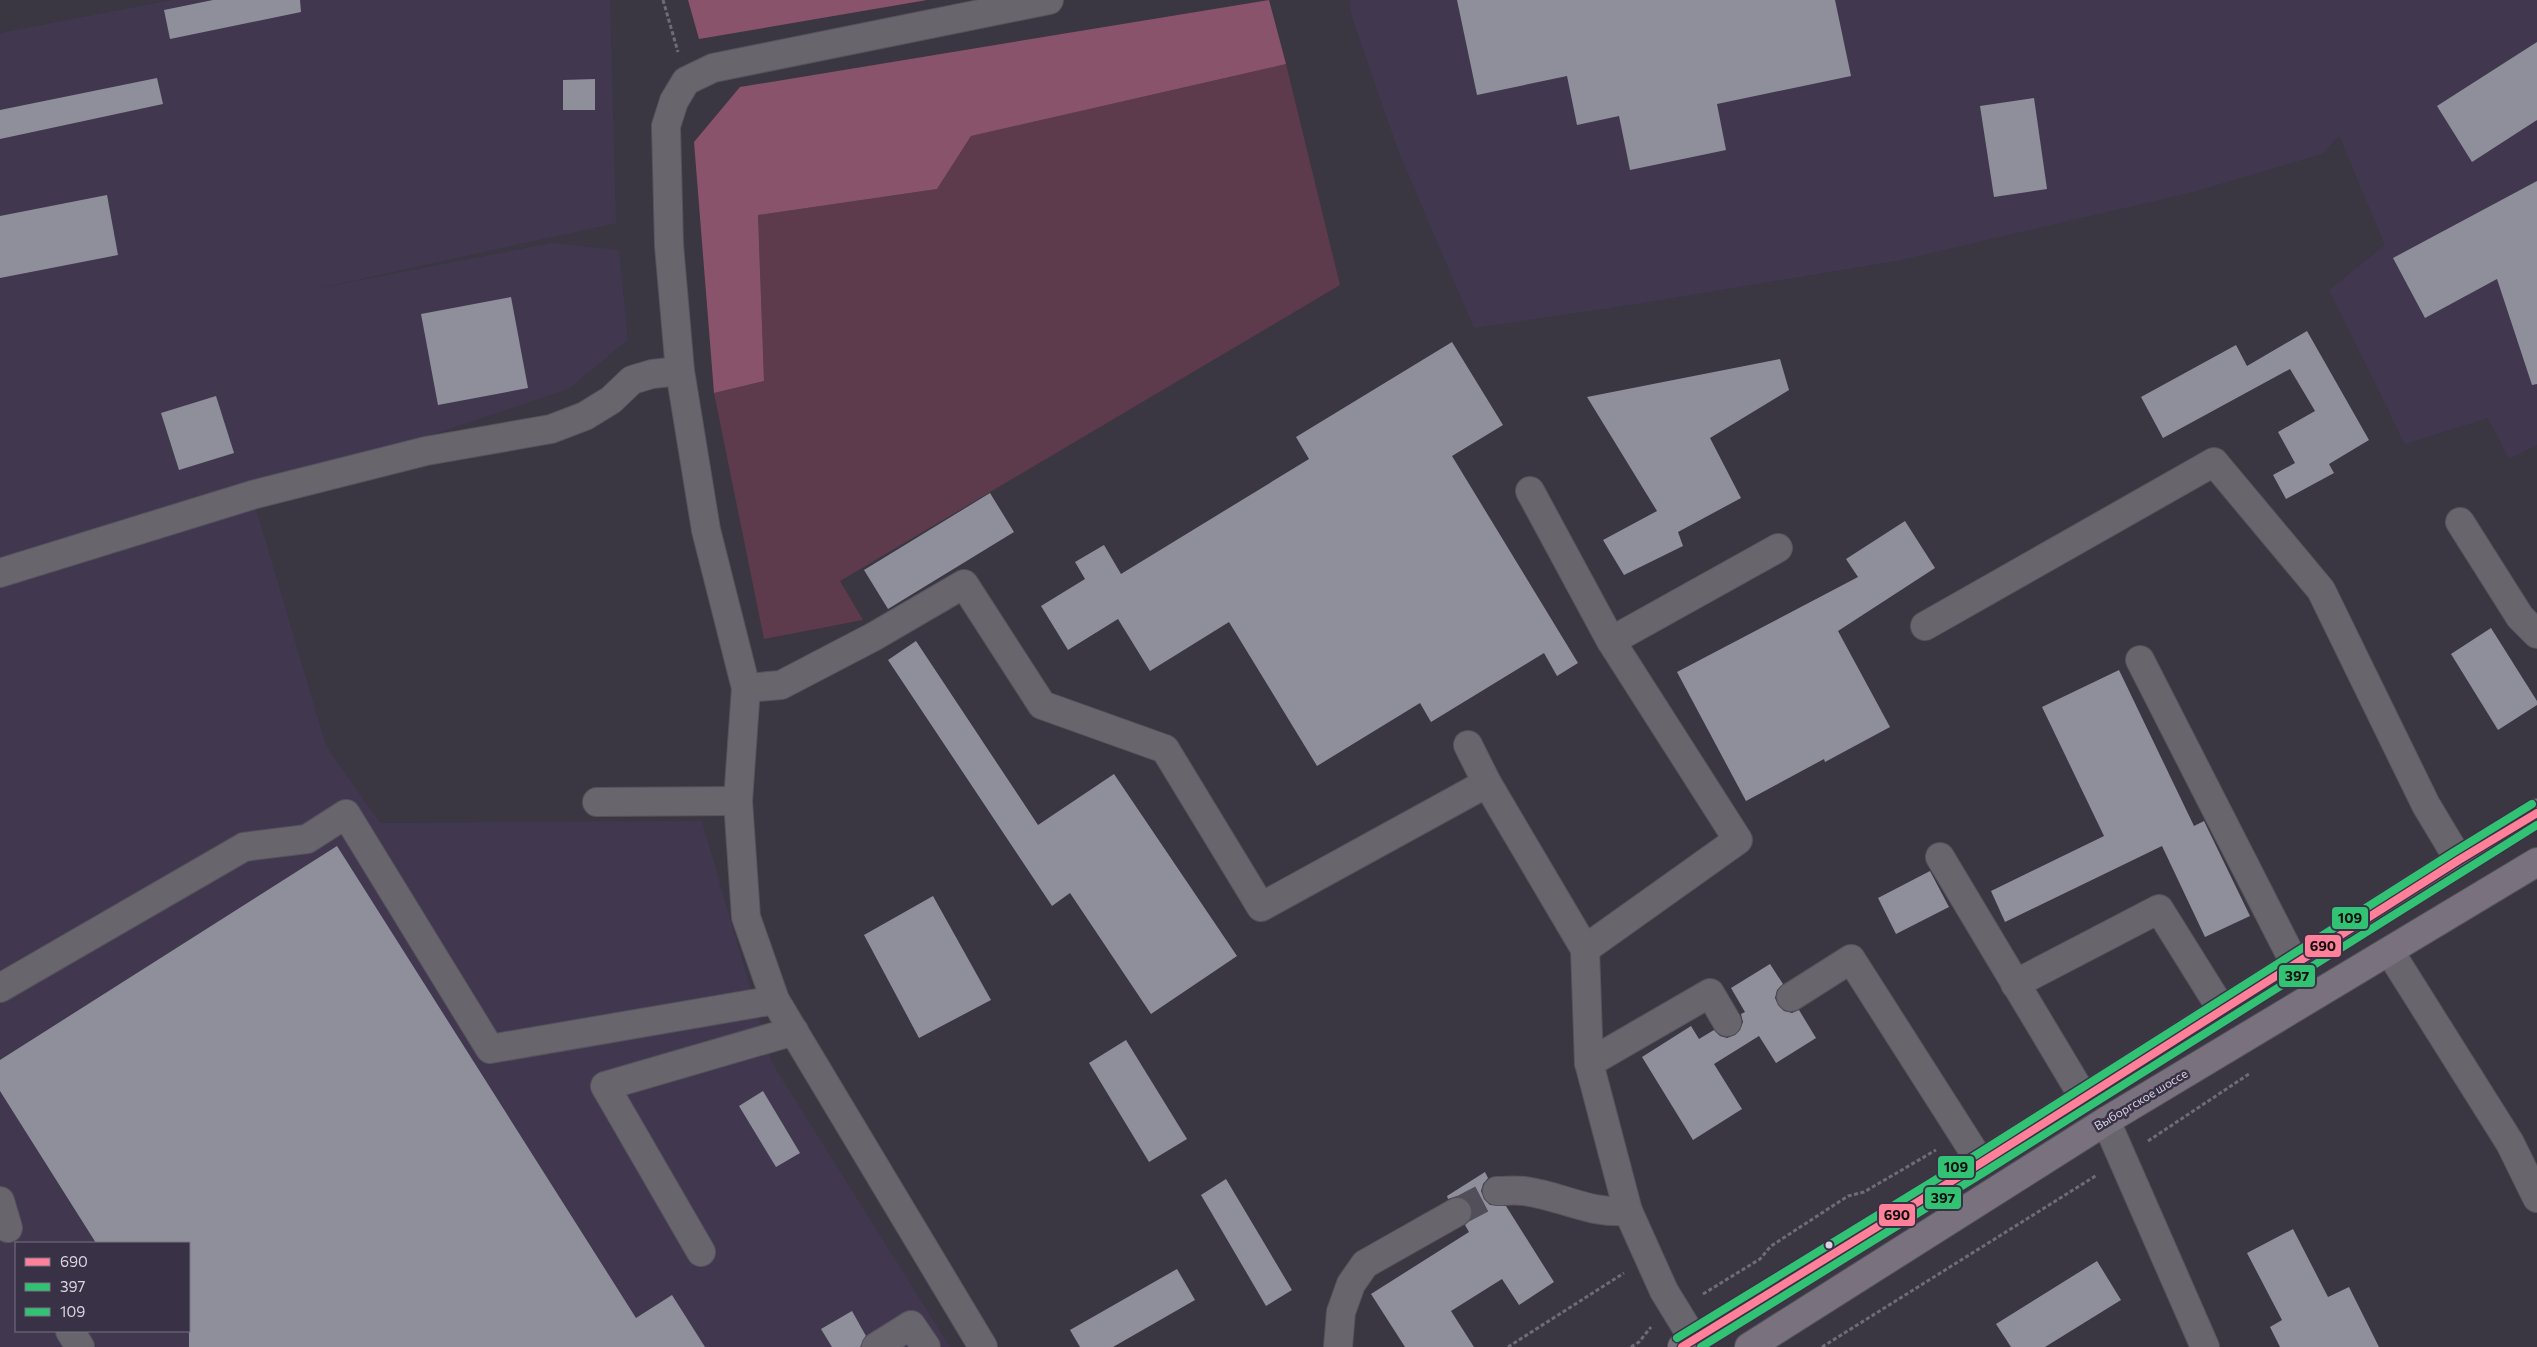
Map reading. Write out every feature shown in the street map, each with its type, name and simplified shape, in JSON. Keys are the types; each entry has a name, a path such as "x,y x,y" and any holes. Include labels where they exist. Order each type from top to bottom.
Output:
{"main road":[{"path":"1688,1343 1980,1163 2459,860 2537,813"},
{"name":"Выборгское шоссе","path":"1749,1347 2106,1121 2537,862"}],"street":[{"path":"982,1347 775,1000 746,917 738,801 746,688 706,530 680,371 669,245 666,126 674,101 686,81 713,68 1050,0"},
{"path":"0,573 252,495 426,451 551,429 591,412 611,400 632,380 652,374 680,371"},
{"path":"1924,626 2214,462 2321,590 2426,805 2459,860"},
{"path":"1530,491 1611,641 1738,840 1585,949"},
{"path":"2460,522 2520,617 2537,634"},
{"path":"1611,641 1778,548"},
{"path":"746,688 781,685 873,637 964,584 1042,705 1165,749 1261,907 1487,783"},
{"path":"2140,660 2295,964"},
{"path":"1468,745 1487,783 1585,949 1589,1063 1628,1211 1676,1311 1688,1343"},
{"path":"597,802 738,801"},
{"path":"0,988 244,847 307,839 346,814 490,1049 775,1000"},
{"path":"1940,857 2084,1098"},
{"path":"2015,984 2159,909 2222,1010"},
{"path":"2390,952 2510,1143 2537,1198"},
{"path":"1791,997 1851,959 1980,1163"},
{"path":"1589,1063 1710,993 1727,1022"},
{"path":"701,1252 604,1086 794,1031"},
{"path":"2106,1121 2205,1347"},
{"path":"1496,1191 1524,1191 1581,1207 1612,1212 1628,1211"},
{"path":"0,1201 8,1234"},
{"path":"1338,1347 1341,1312 1351,1284 1365,1264 1457,1212"},
{"path":"876,1347 911,1325 926,1347"},
{"path":"71,1332 80,1347"}],"path":[{"path":"663,0 686,81"},
{"path":"1822,1347 2122,1159 2254,1070"},
{"path":"1676,1311 1760,1259 1771,1246 1848,1196 1864,1192 1962,1134"},
{"path":"1508,1347 1649,1258"}],"shaded area":[{"path":"172,0 610,0 616,223 315,289 552,243 619,250 628,340 568,389 252,495 326,746 380,823 702,821 772,1063 950,1347 0,1347 0,33"},
{"path":"688,0 927,0 699,39"},
{"path":"1269,0 1286,64 971,136 937,189 758,215 764,381 714,393 694,142 740,87"},
{"path":"1349,0 2537,0 2537,445 2509,459 2488,418 2405,444 2329,290 2385,245 2339,136 2322,154 2193,192 1901,260 1636,304 1474,328 1398,150 1352,17"},
{"path":"1286,64 1340,285 840,581 863,620 764,639 714,393 764,381 758,215 937,189 971,136"}],"building":[{"path":"213,0 300,0 301,12 170,39 164,10"},
{"path":"1457,0 1835,0 1851,76 1717,104 1726,150 1630,170 1619,116 1577,125 1567,76 1477,95"},
{"path":"2537,42 2537,120 2472,162 2437,106"},
{"path":"157,78 163,104 0,139 0,110"},
{"path":"595,79 595,110 563,110 563,80"},
{"path":"2034,98 2047,189 1994,197 1980,106"},
{"path":"2537,181 2537,384 2532,385 2497,279 2425,318 2393,258"},
{"path":"107,195 118,255 0,278 0,216"},
{"path":"511,297 528,388 438,405 421,314"},
{"path":"2307,331 2369,440 2329,464 2334,473 2286,499 2273,475 2295,463 2278,432 2315,411 2290,369 2163,438 2141,397 2236,345 2247,366"},
{"path":"1452,342 1503,425 1452,456 1578,663 1557,676 1544,653 1431,722 1420,703 1317,766 1229,622 1150,671 1118,619 1068,650 1041,606 1085,579 1075,562 1104,545 1121,574 1309,459 1296,437"},
{"path":"1780,359 1789,390 1710,438 1741,498 1678,532 1683,546 1624,575 1603,540 1657,511 1587,397"},
{"path":"216,396 234,453 179,470 161,413"},
{"path":"990,493 1014,532 888,609 864,570"},
{"path":"1905,521 1935,568 1838,631 1890,727 1825,762 1824,759 1746,801 1677,672 1858,577 1846,559"},
{"path":"2491,628 2537,701 2537,705 2498,730 2451,654"},
{"path":"916,641 1038,825 1114,774 1237,956 1151,1014 1070,893 1052,906 888,660"},
{"path":"2119,670 2194,826 2204,821 2250,916 2205,937 2162,846 2005,922 1991,891 2104,836 2042,707"},
{"path":"337,846 636,1318 672,1295 705,1347 189,1347 190,1242 95,1242 0,1091 0,1060"},
{"path":"1930,871 1949,907 1896,934 1878,898"},
{"path":"933,896 991,1000 919,1038 864,935"},
{"path":"1770,964 1783,984 1777,990 1775,998 1778,1005 1784,1011 1792,1013 1799,1010 1816,1038 1776,1063 1759,1036 1714,1064 1742,1109 1693,1140 1642,1057 1691,1026 1699,1039 1714,1030 1720,1036 1727,1038 1735,1035 1740,1030 1743,1022 1741,1014 1745,1012 1731,988"},
{"path":"1126,1040 1187,1139 1149,1162 1089,1063"},
{"path":"763,1091 800,1153 776,1167 739,1106"},
{"path":"1485,1172 1488,1178 1483,1184 1481,1191 1484,1199 1490,1205 1506,1206 1554,1282 1519,1305 1502,1279 1451,1311 1474,1347 1405,1347 1371,1294 1469,1232 1465,1225 1473,1213 1470,1204 1464,1198 1457,1196 1448,1199 1447,1196"},
{"path":"1226,1179 1292,1290 1266,1306 1201,1195"},
{"path":"2293,1229 2328,1297 2349,1287 2379,1347 2280,1347 2270,1327 2282,1320 2247,1253"},
{"path":"2097,1261 2121,1300 2045,1347 2011,1347 1996,1324"},
{"path":"1177,1269 1195,1300 1113,1347 1080,1347 1070,1330"},
{"path":"852,1311 866,1336 860,1347 832,1347 821,1329"}],"tunnel":[{"path":"1457,1212 1497,1191"}],"transit line":[{"name":"109","path":"1677,1338 1976,1155 2532,804"},
{"name":"690","path":"1682,1347 1981,1163 2459,860 2537,813"},
{"name":"397","path":"1701,1347 1986,1171 2537,825"}]}
